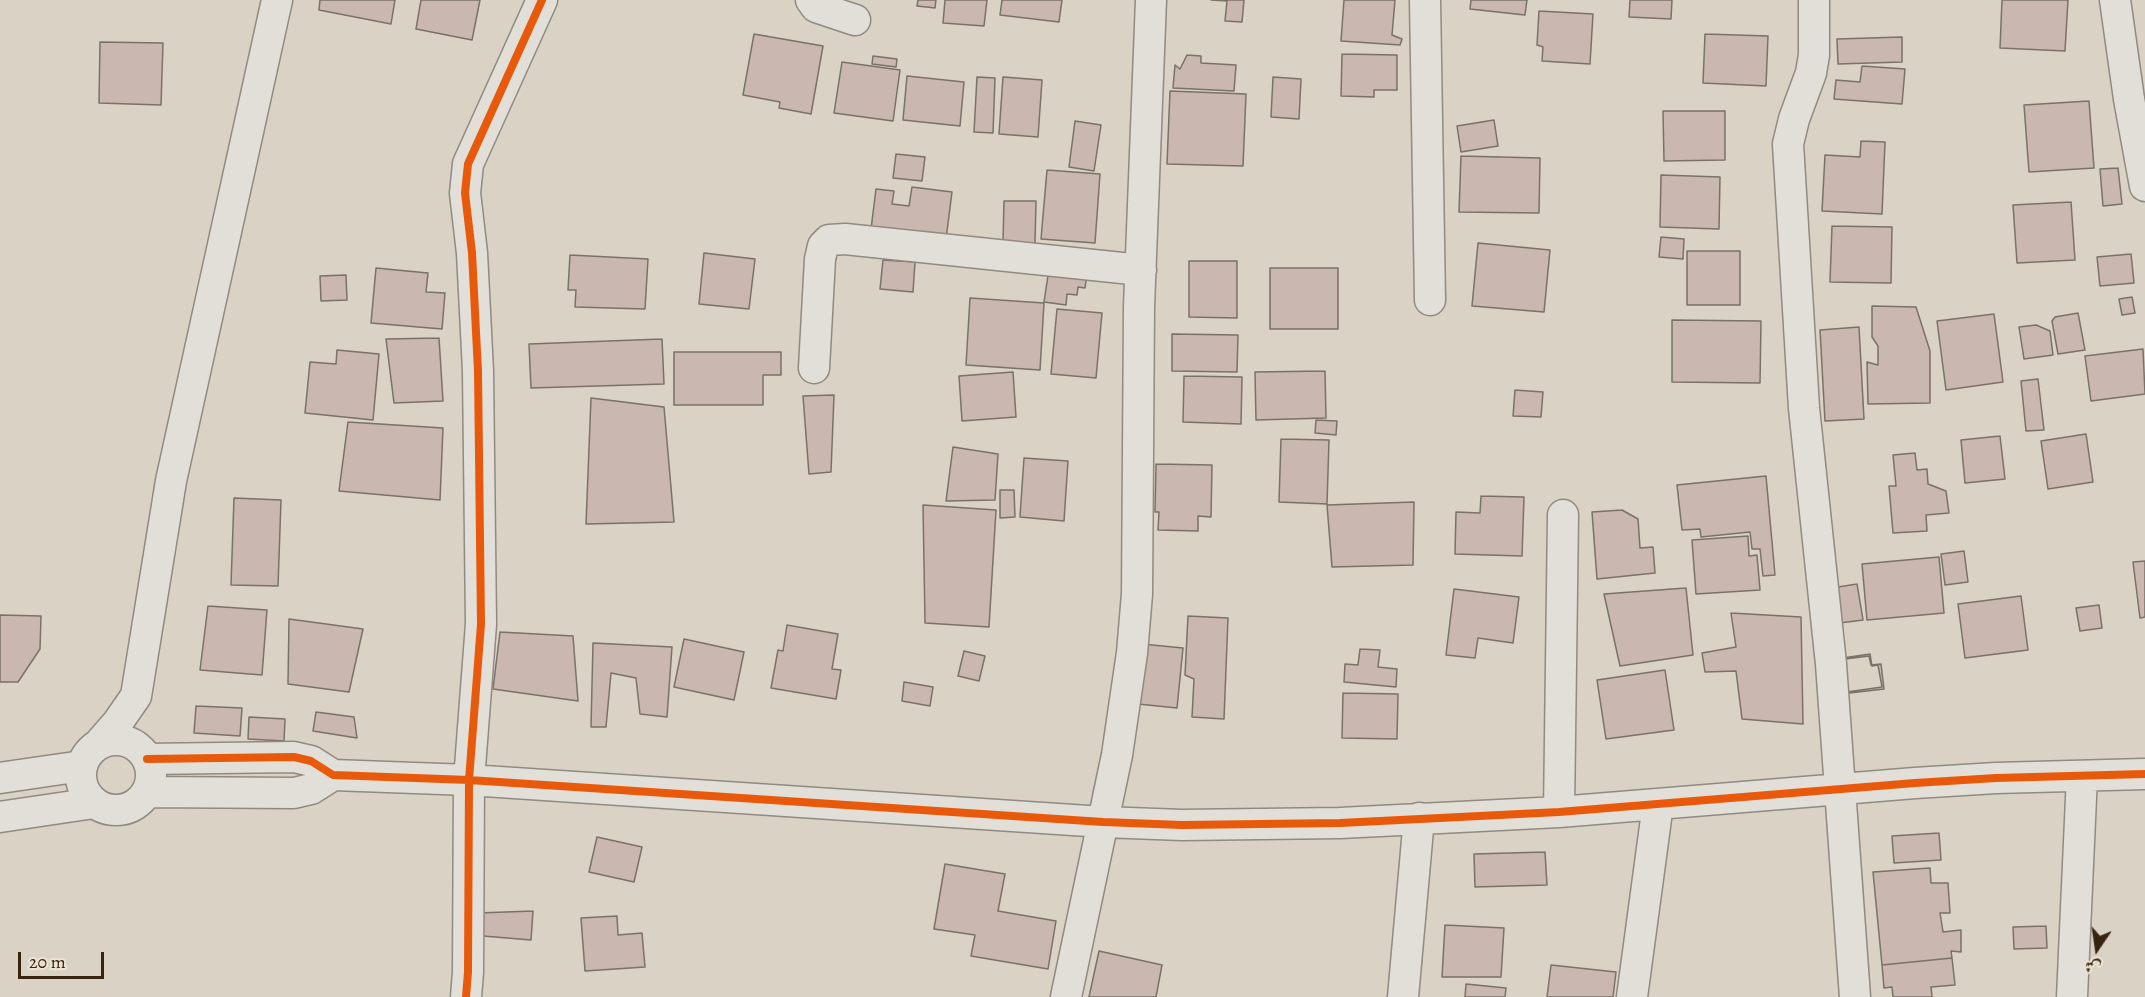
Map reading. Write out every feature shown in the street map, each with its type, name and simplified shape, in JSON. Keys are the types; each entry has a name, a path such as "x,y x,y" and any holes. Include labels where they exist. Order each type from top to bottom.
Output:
{"street":[{"path":"136,696 145,724 145,756 151,770 151,781 147,792 137,803 124,810 108,810 94,803 85,793 81,780 90,755 136,696 171,481 277,0"},
{"path":"466,997 469,780 481,624 478,371 472,253 465,193 468,164 543,0"},
{"path":"811,0 816,7 855,20"},
{"path":"1066,997 1117,755 1132,653 1137,594 1139,307 1151,0"},
{"path":"1425,0 1430,300"},
{"path":"1814,0 1814,55 1811,73 1794,119 1788,144 1804,408 1831,664 1855,997"},
{"path":"2115,0 2129,99 2145,186"},
{"path":"814,368 820,259 823,246 829,240 844,239 1141,270"},
{"path":"1559,812 1563,515"},
{"path":"0,778 90,755 107,741 127,742 145,756 294,757 311,760 333,775 469,780 1103,822 1261,825 1559,812 1996,778 2145,774"},
{"path":"147,792 294,793 311,789 327,781 333,775"},
{"path":"2072,997 2082,776"},
{"path":"0,817 94,803"},
{"path":"1632,997 1658,804"},
{"path":"1403,997 1419,818"}],"building":[{"path":"320,0 395,0 391,24 319,10"},
{"path":"421,0 480,0 472,40 416,29"},
{"path":"918,0 936,0 935,8 917,6"},
{"path":"945,0 987,0 984,26 943,23"},
{"path":"1002,0 1062,0 1059,22 1000,15"},
{"path":"1211,0 1244,0 1242,22 1225,21 1227,1"},
{"path":"1344,0 1395,0 1392,35 1402,39 1400,45 1341,41"},
{"path":"1471,0 1527,0 1525,15 1470,9"},
{"path":"1630,0 1672,0 1671,19 1629,17"},
{"path":"2002,0 2068,0 2065,51 2000,48"},
{"path":"1539,11 1593,14 1590,64 1542,61 1543,47 1537,45"},
{"path":"754,34 823,46 811,114 779,108 780,102 743,95"},
{"path":"1705,34 1768,36 1766,86 1703,83"},
{"path":"1902,37 1902,62 1838,64 1837,39"},
{"path":"100,42 163,43 161,105 99,103"},
{"path":"1342,54 1397,55 1397,90 1374,90 1374,97 1341,96"},
{"path":"1187,55 1201,56 1201,63 1236,65 1234,91 1173,88 1175,65 1180,69"},
{"path":"873,56 897,59 896,67 872,64"},
{"path":"842,62 900,70 893,121 834,113"},
{"path":"1862,66 1905,69 1902,104 1834,99 1836,80 1860,82"},
{"path":"907,76 964,82 960,126 903,120"},
{"path":"977,77 995,78 993,133 974,132"},
{"path":"1003,77 1042,80 1038,137 999,134"},
{"path":"1273,77 1301,79 1299,119 1271,117"},
{"path":"1170,91 1246,94 1243,166 1167,164"},
{"path":"2089,101 2094,168 2029,172 2024,105"},
{"path":"1663,111 1725,111 1725,160 1664,161"},
{"path":"1494,120 1498,146 1461,152 1457,126"},
{"path":"1075,121 1101,125 1094,171 1069,167"},
{"path":"1861,141 1885,142 1882,214 1822,211 1825,155 1860,157"},
{"path":"896,154 925,157 922,181 893,178"},
{"path":"1461,156 1540,158 1539,213 1459,212"},
{"path":"2118,168 2122,204 2103,206 2100,169"},
{"path":"1047,170 1100,174 1095,243 1041,239"},
{"path":"1661,175 1720,177 1719,229 1660,227"},
{"path":"912,187 952,192 946,239 871,229 876,189 894,191 892,204 909,206"},
{"path":"1004,201 1036,201 1035,243 1003,242"},
{"path":"2071,202 2075,260 2017,263 2013,205"},
{"path":"1832,226 1892,227 1891,283 1830,282"},
{"path":"1661,237 1684,239 1683,259 1659,257"},
{"path":"1478,243 1550,250 1544,312 1472,306"},
{"path":"1687,251 1740,251 1740,305 1687,305"},
{"path":"704,253 755,259 749,309 699,304"},
{"path":"2131,254 2134,283 2100,286 2097,257"},
{"path":"570,255 648,259 645,309 575,307 576,290 568,290"},
{"path":"883,260 915,262 913,292 880,289"},
{"path":"1189,261 1237,261 1237,318 1189,317"},
{"path":"376,268 428,273 426,292 445,293 442,329 371,323"},
{"path":"1270,268 1338,268 1338,329 1270,329"},
{"path":"1049,269 1087,275 1085,288 1078,287 1077,295 1067,294 1066,305 1044,302"},
{"path":"346,275 347,300 321,301 320,276"},
{"path":"2132,297 2135,313 2122,315 2119,299"},
{"path":"970,298 1044,303 1040,370 966,365"},
{"path":"1872,306 1916,307 1930,351 1930,403 1868,404 1867,362 1878,365 1878,346 1872,337"},
{"path":"1057,309 1102,313 1096,378 1051,374"},
{"path":"2078,313 2085,350 2058,354 2052,321 2055,317"},
{"path":"1994,314 2003,382 1946,390 1937,321"},
{"path":"1672,320 1761,321 1760,383 1672,382"},
{"path":"2036,325 2050,331 2053,355 2024,359 2019,327"},
{"path":"1859,327 1864,419 1825,421 1820,330"},
{"path":"1172,334 1238,335 1237,372 1172,371"},
{"path":"439,338 443,401 394,403 386,339"},
{"path":"662,339 664,384 531,388 529,344"},
{"path":"2143,349 2145,394 2091,401 2085,356"},
{"path":"337,350 379,354 373,420 305,413 310,362 336,364"},
{"path":"674,352 781,352 781,375 763,375 763,405 674,405"},
{"path":"1325,371 1326,418 1256,420 1255,372"},
{"path":"1013,372 1016,417 962,421 959,376"},
{"path":"1184,376 1242,377 1241,424 1183,422"},
{"path":"2038,379 2044,430 2026,431 2021,381"},
{"path":"1515,390 1543,392 1541,417 1513,416"},
{"path":"834,395 831,472 809,474 803,396"},
{"path":"591,398 664,407 674,522 586,524"},
{"path":"1316,420 1337,421 1336,435 1315,433"},
{"path":"348,422 443,428 440,500 339,491"},
{"path":"2086,434 2093,482 2048,489 2041,441"},
{"path":"2000,436 2005,479 1965,483 1961,440"},
{"path":"1281,439 1329,440 1327,504 1279,502"},
{"path":"953,447 998,454 995,500 946,501"},
{"path":"1915,453 1917,470 1927,469 1928,484 1946,491 1949,513 1926,515 1927,531 1893,533 1889,486 1896,486 1893,455"},
{"path":"1024,458 1068,461 1064,521 1020,517"},
{"path":"1156,464 1212,465 1211,517 1198,516 1198,531 1158,530 1159,512 1155,512"},
{"path":"1766,476 1775,575 1763,576 1760,549 1752,549 1750,532 1701,537 1700,529 1682,530 1677,485"},
{"path":"1000,490 1014,490 1015,517 1000,518"},
{"path":"1481,496 1524,497 1522,556 1455,554 1456,512 1480,513"},
{"path":"234,498 281,500 278,586 231,585"},
{"path":"1414,502 1413,565 1332,567 1327,505"},
{"path":"923,505 996,510 989,627 925,623"},
{"path":"1622,510 1638,519 1640,548 1653,547 1655,573 1597,579 1592,512"},
{"path":"1748,536 1749,556 1757,555 1760,590 1696,594 1692,540"},
{"path":"1964,551 1968,582 1945,585 1941,554"},
{"path":"1939,557 1944,613 1867,620 1862,564"},
{"path":"2145,561 2145,617 2140,618 2133,562"},
{"path":"1857,584 1863,620 1832,624 1832,588"},
{"path":"1686,588 1693,655 1620,666 1604,594"},
{"path":"1454,589 1519,597 1513,643 1478,638 1475,658 1446,655"},
{"path":"2021,596 2028,650 1965,658 1958,604"},
{"path":"2099,605 2102,628 2080,631 2076,608"},
{"path":"208,606 267,610 262,675 200,670"},
{"path":"1731,613 1801,617 1803,724 1742,719 1736,671 1705,672 1702,653 1736,647"},
{"path":"0,615 41,616 40,649 18,682 0,682"},
{"path":"1188,616 1228,618 1224,719 1192,717 1194,679 1185,675"},
{"path":"289,619 363,629 349,692 288,684"},
{"path":"787,625 838,634 832,669 841,670 836,699 771,688 778,650 783,651"},
{"path":"500,632 573,636 578,701 493,689"},
{"path":"684,639 744,652 734,700 674,687"},
{"path":"593,643 672,647 667,717 640,714 636,678 611,673 606,727 591,727"},
{"path":"1142,644 1183,648 1177,708 1138,704"},
{"path":"1360,649 1380,650 1378,667 1397,669 1396,687 1344,682 1345,664 1358,665"},
{"path":"964,651 985,656 979,681 958,676"},
{"path":"1870,654 1872,666 1878,665 1882,687 1840,693 1836,659"},
{"path":"1869,656 1871,665 1881,664 1884,689 1841,694 1837,660"},
{"path":"1665,670 1674,730 1606,739 1597,680"},
{"path":"904,682 933,687 930,706 902,701"},
{"path":"1343,693 1398,694 1397,739 1342,738"},
{"path":"196,706 242,708 240,736 194,733"},
{"path":"316,712 354,717 357,738 313,731"},
{"path":"249,717 285,719 284,741 248,739"},
{"path":"1939,833 1941,860 1894,863 1892,836"},
{"path":"597,837 642,847 634,882 589,872"},
{"path":"1545,852 1547,885 1475,887 1474,854"},
{"path":"945,864 1005,874 998,911 1056,921 1048,969 971,956 975,935 934,929"},
{"path":"1930,868 1931,883 1948,883 1950,913 1940,913 1943,932 1961,930 1961,952 1951,951 1952,958 1882,965 1873,872"},
{"path":"533,911 531,940 471,935 478,913"},
{"path":"617,916 618,935 642,933 645,967 585,971 581,918"},
{"path":"1445,925 1504,928 1501,977 1442,977"},
{"path":"2046,926 2047,948 2014,949 2013,927"},
{"path":"1099,951 1162,965 1156,997 1089,997"},
{"path":"1952,958 1955,985 1931,987 1932,997 1893,997 1892,987 1884,988 1882,965"},
{"path":"1551,965 1616,972 1613,997 1547,997"},
{"path":"1466,984 1506,988 1505,997 1465,997"}],"cycle path":[{"path":"466,997 469,780 481,624 478,371 472,253 465,193 468,164 542,0"},
{"path":"147,759 294,757 311,761 333,775 469,780 1103,822 1182,825 1340,823 1559,812 1915,783 1996,778 2145,774"}]}
